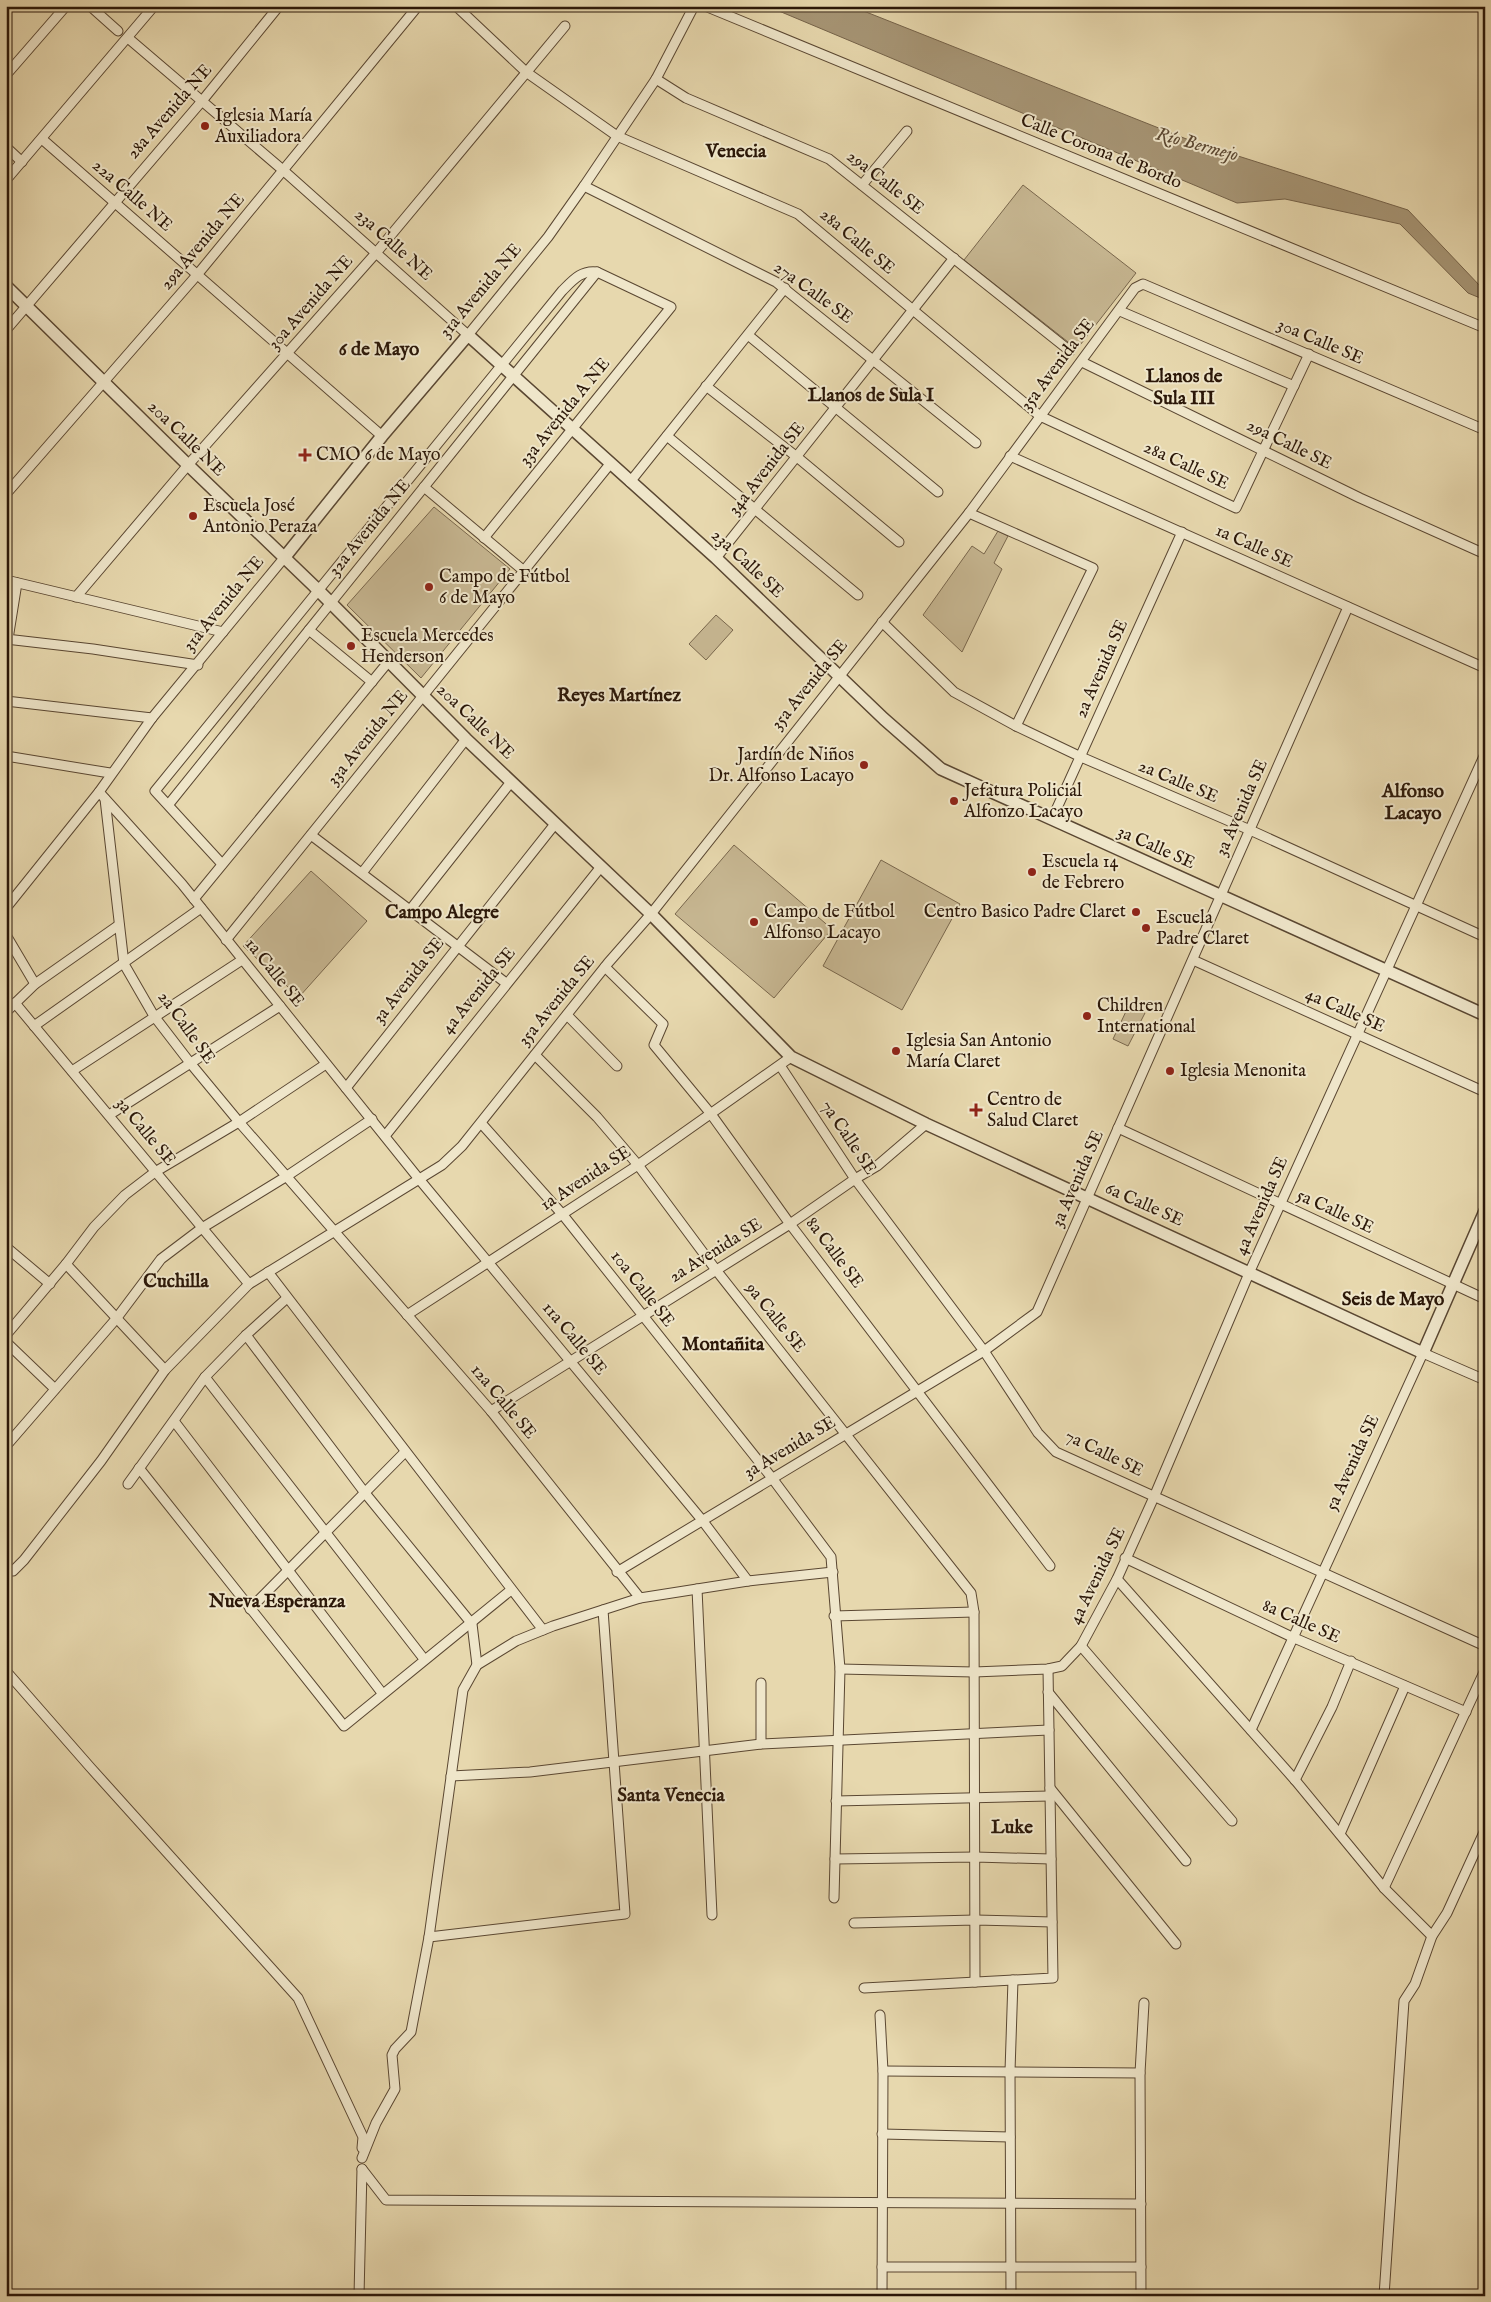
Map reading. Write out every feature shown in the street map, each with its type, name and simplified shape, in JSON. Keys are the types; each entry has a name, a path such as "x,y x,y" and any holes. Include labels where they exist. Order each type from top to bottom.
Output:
{"street":[{"path":"6,75 66,6"},
{"path":"90,6 118,31"},
{"path":"6,180 154,6"},
{"name":"28a Avenida NE","path":"6,330 114,201 202,101 280,6"},
{"name":"29a Avenida NE","path":"6,494 197,275 418,6"},
{"name":"28a Calle SE","path":"456,6 526,72 618,136 798,214 1040,416 1236,508 1263,451"},
{"name":"31a Avenida NE","path":"6,908 99,792 110,773 152,718 198,665 382,436 548,237 656,79 694,6"},
{"name":"Calle Corona de Bordo","path":"705,6 1485,328"},
{"name":"30a Avenida NE","path":"76,597 188,465 289,354 376,253 565,26"},
{"name":"23a Calle NE","path":"128,38 284,171 630,482"},
{"name":"29a Calle SE","path":"656,79 686,98 829,159 1070,351"},
{"path":"862,185 906,131"},
{"name":"22a Calle NE","path":"42,139 382,436"},
{"path":"6,147 22,162"},
{"name":"27a Calle SE","path":"584,186 785,288 976,443"},
{"name":"34a Avenida SE","path":"716,558 954,258"},
{"path":"222,864 156,791 562,291 577,276 587,271 597,272"},
{"name":"33a Avenida A NE","path":"484,538 671,307 597,272"},
{"name":"32a Avenida NE","path":"169,804 597,272"},
{"name":"35a Avenida SE","path":"6,1570 13,1571 24,1560 102,1461 165,1370 248,1284 335,1233 442,1165 462,1146 605,967 651,914 838,675 969,513 1120,311 1135,288 1143,284"},
{"name":"30a Calle SE","path":"1143,284 1485,430"},
{"name":"20a Calle NE","path":"6,286 102,382 318,590 466,739 600,868 651,914 791,1058"},
{"path":"630,482 785,288"},
{"path":"1120,311 1294,386"},
{"path":"748,335 938,492"},
{"path":"1263,451 1309,354"},
{"name":"29a Calle SE","path":"1082,362 1263,451 1485,554"},
{"path":"706,386 797,457 899,542"},
{"path":"667,436 858,595"},
{"name":"1a Calle SE","path":"1010,456 1485,668"},
{"name":"33a Avenida NE","path":"226,940 610,464"},
{"name":"23a Calle SE","path":"630,482 716,558 838,675"},
{"path":"424,487 524,571"},
{"path":"969,513 1093,568 1016,726"},
{"name":"2a Avenida SE","path":"1052,819 1182,532"},
{"path":"6,580 223,632"},
{"path":"17,583 7,639 93,649 198,665"},
{"name":"3a Avenida SE","path":"617,1572 846,1432 984,1351 1037,1312 1348,607"},
{"name":"2a Calle SE","path":"882,622 954,692 1016,726 1080,757 1250,830 1485,937"},
{"path":"309,630 372,682"},
{"path":"194,899 389,661"},
{"name":"3a Calle SE","path":"838,675 941,769 1485,1015"},
{"path":"6,701 152,718"},
{"path":"362,874 466,739"},
{"name":"4a Avenida SE","path":"1048,1669 1062,1666 1081,1646 1117,1578 1154,1497 1250,1271 1485,754"},
{"path":"6,756 110,773"},
{"path":"410,910 511,782"},
{"name":"1a Calle SE","path":"99,792 194,899 419,1179"},
{"name":"2a Calle SE","path":"105,799 124,964 154,1016 191,1064 335,1233"},
{"name":"3a Avenida SE","path":"346,1088 554,824"},
{"path":"311,835 506,983"},
{"name":"4a Avenida SE","path":"385,1136 600,868"},
{"path":"34,1026 201,908"},
{"path":"6,1012 35,984 119,925"},
{"path":"6,935 35,984"},
{"path":"72,1071 242,960"},
{"name":"4a Calle SE","path":"1193,960 1485,1092"},
{"name":"8a Calle SE","path":"605,967 663,1024 654,1045 711,1114 790,1224 1050,1566"},
{"name":"3a Calle SE","path":"15,1003 248,1284"},
{"path":"109,1116 280,1006"},
{"path":"567,1014 616,1066"},
{"name":"9a Calle SE","path":"535,1054 597,1117 638,1165 716,1270 846,1432 971,1593 974,1612 975,1982"},
{"name":"1a Avenida SE","path":"407,1315 638,1165 781,1067 791,1058"},
{"name":"6a Calle SE","path":"791,1058 926,1124 1485,1380"},
{"path":"6,1335 50,1284 94,1226 125,1195 155,1172 239,1122 326,1064"},
{"name":"7a Calle SE","path":"781,1067 855,1178 984,1351 1038,1432 1056,1452 1485,1646"},
{"path":"6,1446 116,1319 161,1259 202,1228 287,1176 372,1119"},
{"name":"10a Calle SE","path":"482,1122 563,1214 772,1478 831,1556 834,1616 840,1669 834,1898"},
{"name":"2a Avenida SE","path":"491,1411 790,1224 855,1178 877,1166 926,1124"},
{"name":"5a Calle SE","path":"1118,1128 1485,1299"},
{"name":"11a Calle SE","path":"419,1179 572,1361 702,1520 748,1581"},
{"name":"5a Avenida SE","path":"1251,1730 1423,1353 1485,1211"},
{"name":"12a Calle SE","path":"335,1233 491,1411 617,1572 640,1598"},
{"path":"6,1247 50,1284"},
{"path":"66,1264 165,1370"},
{"path":"268,1272 542,1630"},
{"path":"128,1484 205,1377 246,1335 287,1298"},
{"path":"246,1335 365,1493 472,1624 477,1665"},
{"path":"6,1342 55,1389"},
{"path":"205,1377 424,1659"},
{"path":"174,1421 382,1693"},
{"path":"250,1609 405,1452"},
{"path":"140,1468 344,1726 424,1659 472,1624 512,1590"},
{"name":"8a Calle SE","path":"1125,1558 1292,1637 1466,1712"},
{"path":"362,2158 376,2123 395,2089 392,2055 395,2049 411,2032 429,1936 463,1690 477,1665 516,1641 542,1630 640,1598 748,1581 833,1572"},
{"path":"1117,1578 1295,1780 1384,1888 1432,1936"},
{"path":"697,1590 712,1915"},
{"path":"429,1936 625,1914 603,1610"},
{"path":"834,1616 974,1612"},
{"path":"1081,1646 1232,1821"},
{"path":"1295,1780 1332,1707 1351,1661"},
{"path":"840,1669 974,1672 1048,1669 1053,1978 864,1988"},
{"path":"1384,1888 1485,1670"},
{"path":"8,1673 298,1998 351,2116 363,2137 359,2296"},
{"path":"761,1683 762,1744"},
{"path":"1340,1834 1405,1686"},
{"path":"1048,1692 1186,1861"},
{"path":"451,1776 530,1772 762,1744 1049,1730"},
{"path":"836,1800 974,1797 1050,1792"},
{"path":"1050,1792 1176,1944"},
{"path":"1384,2296 1404,2001 1415,1984 1432,1936 1447,1913 1485,1830"},
{"path":"835,1858 974,1857 1051,1859"},
{"path":"854,1923 975,1920 1052,1922"},
{"path":"1011,2296 1010,2071 1013,1980"},
{"path":"1141,2296 1140,2073 1144,2003"},
{"path":"880,2015 882,2071 882,2296"},
{"path":"882,2071 1140,2073"},
{"path":"882,2134 1010,2137"},
{"path":"362,2169 386,2200 1141,2204"},
{"path":"882,2267 1141,2267"}],"shaded area":[{"path":"1023,185 1136,273 1077,349 964,260"},
{"name":"Campo de Fútbol 6 de Mayo","path":"434,507 510,569 421,678 347,605"},
{"path":"998,531 1008,536 994,563 1002,569 962,652 923,615 972,546 984,554"},
{"path":"716,615 733,630 706,660 689,644"},
{"name":"Campo de Fútbol Alfonso Lacayo","path":"734,845 832,929 774,998 675,914"},
{"path":"881,860 960,904 902,1010 823,966"},
{"path":"311,871 367,921 299,997 243,946"},
{"path":"1129,1005 1145,1013 1128,1046 1113,1039"}],"water":[{"name":"Río Bermejo","path":"767,6 851,6 1194,142 1408,210 1485,289 1485,300 1468,293 1400,224 1285,199 1237,203"}],"place":[{"name":"Iglesia María Auxiliadora","path":"205,126"},
{"name":"CMO 6 de Mayo","path":"305,455"},
{"name":"Escuela José Antonio Peraza","path":"193,516"},
{"name":"Campo de Fútbol 6 de Mayo","path":"429,587"},
{"name":"Escuela Mercedes Henderson","path":"351,646"},
{"name":"Jardín de Niños Dr. Alfonso Lacayo","path":"864,765"},
{"name":"Jefatura Policial Alfonzo Lacayo","path":"954,801"},
{"name":"Escuela 14 de Febrero","path":"1032,872"},
{"name":"Centro Basico Padre Claret","path":"1136,912"},
{"name":"Campo de Fútbol Alfonso Lacayo","path":"754,922"},
{"name":"Escuela Padre Claret","path":"1146,928"},
{"name":"Children International","path":"1087,1016"},
{"name":"Iglesia San Antonio María Claret","path":"896,1051"},
{"name":"Iglesia Menonita","path":"1170,1071"},
{"name":"Centro de Salud Claret","path":"976,1110"}],"district":[{"name":"Venecia","path":"736,152"},
{"name":"6 de Mayo","path":"379,350"},
{"name":"Llanos de Sula III","path":"1184,388"},
{"name":"Llanos de Sula I","path":"871,396"},
{"name":"Reyes Martínez","path":"619,696"},
{"name":"Alfonso Lacayo","path":"1413,803"},
{"name":"Campo Alegre","path":"442,913"},
{"name":"Cuchilla","path":"176,1282"},
{"name":"Seis de Mayo","path":"1393,1300"},
{"name":"Montañita","path":"723,1345"},
{"name":"Nueva Esperanza","path":"277,1602"},
{"name":"Santa Venecia","path":"671,1796"},
{"name":"Luke","path":"1012,1828"}]}
